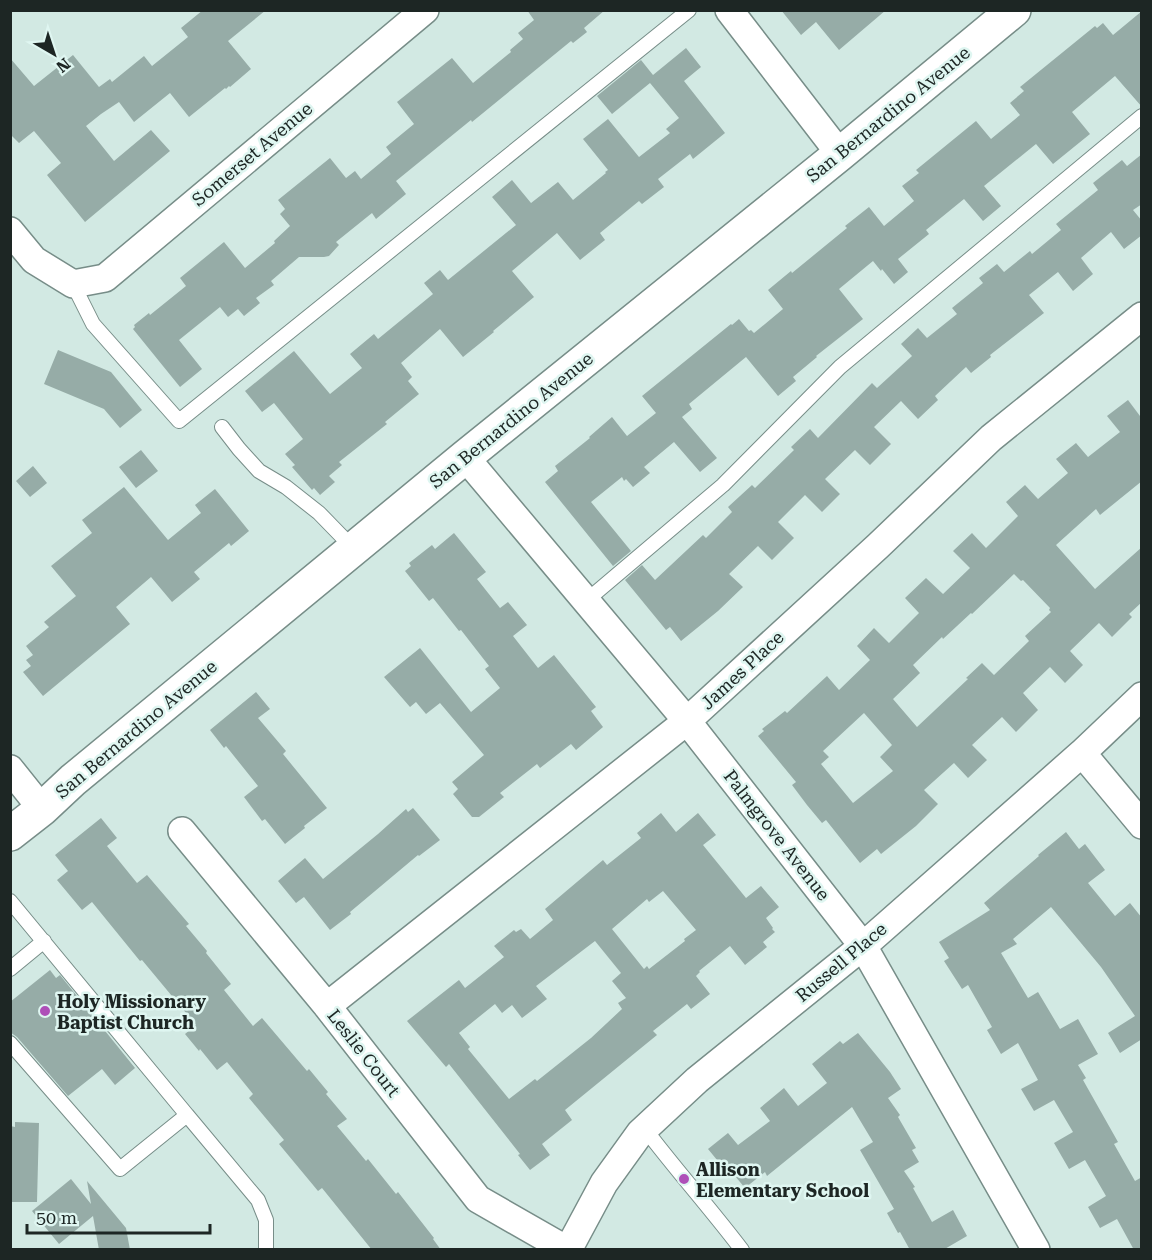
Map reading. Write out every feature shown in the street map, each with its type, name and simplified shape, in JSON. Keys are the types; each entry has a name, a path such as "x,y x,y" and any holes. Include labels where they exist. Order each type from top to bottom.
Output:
{"main road":[{"name":"San Bernardino Avenue","path":"10,834 465,457 840,154 1014,10"}],"street":[{"name":"Somerset Avenue","path":"73,284 105,278 425,10"},
{"path":"729,10 840,154"},
{"path":"10,231 34,260 73,284"},
{"name":"James Place","path":"327,1006 687,721 878,546 991,438 1142,316"},
{"name":"Palmgrove Avenue","path":"465,457 687,721 863,946 1036,1250"},
{"name":"Russell Place","path":"568,1250 604,1183 640,1133 697,1080 863,946 1082,753 1142,696"},
{"path":"1082,753 1142,825"},
{"path":"10,769 42,808"},
{"name":"Leslie Court","path":"182,831 327,1006 478,1199 568,1250"}],"lane":[{"path":"73,284 93,324 179,422 689,10"},
{"path":"586,601 723,485 840,367 1142,116"},
{"path":"222,427 259,471 286,486 319,513 354,549"},
{"path":"10,901 16,918 44,941 258,1200 266,1220 266,1250"},
{"path":"10,969 44,941"},
{"path":"10,1043 120,1169 187,1115"},
{"path":"645,1129 742,1250"}],"building":[{"path":"203,10 266,10 228,41 251,69 189,117 170,93 134,122 119,102 86,126 114,161 151,130 170,151 85,222 47,175 61,163 34,131 19,143 10,134 10,58 34,86 73,55 99,87 110,79 112,82 144,56 152,66 188,37 181,28"},
{"path":"527,10 605,10 584,28 587,32 573,43 571,41 396,181 406,194 376,219 372,213 336,242 339,245 329,256 299,257 271,281 274,285 256,298 260,303 244,316 238,309 228,317 220,307 179,340 202,369 180,387 133,329 134,325 186,286 180,278 224,242 245,268 275,243 274,241 290,226 280,214 285,209 278,200 330,158 346,178 355,171 361,179 391,154 386,147 414,124 397,102 452,58 473,83 511,52 510,50 523,39 518,33 534,20"},
{"path":"781,10 886,10 839,50 816,22 801,35"},
{"path":"1142,11 1142,107 1115,76 1072,112 1090,134 1053,164 1036,144 984,186 1001,206 983,221 964,199 926,230 929,234 898,259 908,272 894,284 873,261 839,289 863,319 816,356 793,377 796,381 778,396 746,357 689,404 692,409 682,417 717,458 700,472 674,442 644,467 650,473 633,487 622,477 591,502 631,551 613,566 545,482 558,471 555,466 612,417 627,436 656,413 642,396 739,319 749,331 754,333 783,309 768,290 847,228 845,226 869,207 884,226 914,201 902,186 919,173 916,170 976,121 991,139 1020,115 1010,103 1024,91 1020,87 1095,26 1097,28 1103,23 1113,35"},
{"path":"686,48 701,67 684,81 725,133 693,159 690,154 658,179 664,187 642,204 639,201 600,233 605,240 580,260 557,233 512,271 534,297 463,357 440,329 401,363 412,377 408,381 419,394 385,422 387,424 339,462 342,465 329,476 335,482 320,495 314,488 312,490 292,467 295,465 285,454 303,439 274,403 262,412 245,391 294,351 330,394 362,368 350,354 374,334 378,339 433,294 424,283 440,270 448,280 516,225 492,197 512,180 531,203 558,182 573,200 608,170 583,139 608,119 639,157 670,133 666,129 679,118 650,83 612,114 597,96 641,60 653,75"},
{"path":"1142,154 1142,204 1133,210 1142,221 1142,235 1124,249 1111,232 1081,258 1093,274 1073,291 1058,272 1029,295 1044,313 990,355 991,357 971,373 966,367 935,396 938,400 918,419 901,401 874,427 891,444 870,465 855,450 825,479 840,494 822,512 805,495 778,522 794,538 772,560 758,546 729,574 743,587 718,611 681,641 670,627 666,630 625,580 642,565 655,580 703,535 706,538 732,512 728,507 752,485 755,488 794,450 791,447 810,429 818,438 872,383 877,388 912,356 901,344 918,328 927,338 957,314 952,308 983,283 979,278 997,264 1004,272 1030,251 1032,254 1061,230 1056,224 1098,190 1093,183 1122,160 1127,166"},
{"path":"58,350 111,372 142,410 120,428 104,409 44,384"},
{"path":"1128,400 1140,416 1142,414 1142,481 1100,515 1096,509 1056,545 1095,589 1142,547 1142,602 1129,614 1132,617 1112,637 1099,623 1070,651 1083,665 1065,683 1050,667 1023,693 1038,710 1016,732 1002,717 972,745 987,760 968,778 954,763 924,790 938,804 916,826 881,854 877,849 860,863 826,820 822,823 807,805 792,785 796,782 758,736 764,731 762,729 785,711 787,713 827,676 839,690 870,660 857,646 874,628 889,643 919,613 905,598 926,578 943,594 970,568 953,551 972,533 986,548 1018,516 1006,502 1025,485 1038,499 1068,473 1056,459 1076,443 1088,457 1120,432 1107,416","holes":["1014,574 1021,581 1023,580 1050,608 1051,612 1025,636 1029,641 994,675 982,663 917,727 893,699 920,673 913,665","864,713 892,745 880,757 893,771 853,803 821,764 829,757 823,751"]},
{"path":"141,450 158,471 136,488 119,467"},
{"path":"33,466 47,483 30,497 16,481"},
{"path":"124,487 168,540 201,513 195,505 215,489 249,531 231,546 229,543 194,572 200,579 172,602 151,577 116,607 130,624 43,696 23,672 31,666 26,660 33,655 26,646 49,627 44,622 76,596 51,566 92,533 82,520"},
{"path":"454,533 486,572 477,579 500,608 508,602 527,625 513,636 538,668 554,655 596,707 591,711 603,727 576,750 571,744 540,768 537,764 500,793 504,797 479,817 472,817 453,794 458,789 452,782 484,755 440,703 426,714 416,702 410,707 384,677 420,648 471,712 500,688 485,669 489,666 461,630 459,631 433,598 429,601 405,571 411,566 409,563 432,545 435,549"},
{"path":"256,692 270,709 258,718 286,751 283,754 327,808 285,844 265,819 262,821 244,797 258,786 210,730"},
{"path":"413,808 440,840 418,855 330,930 304,897 296,903 278,881 305,858 323,879 406,809 408,812"},
{"path":"661,813 676,832 698,813 716,835 703,845 746,898 761,886 779,907 766,918 775,932 763,942 767,947 745,965 730,946 699,971 696,976 710,994 691,1009 687,1004 653,1031 657,1035 565,1110 572,1120 542,1144 550,1155 530,1170 449,1064 446,1067 407,1021 459,980 465,988 504,957 494,946 514,930 516,932 521,929 530,939 553,920 545,909 603,860 607,865 641,838 637,833","holes":["663,891 696,930 649,969 647,966 644,969 612,929 647,899 649,902","595,941 621,973 612,981 626,998 618,1003 622,1009 591,1038 537,1081 535,1079 509,1099 468,1049 470,1047 459,1033 495,1004 502,1013 512,1005 522,1018 547,999 536,986"]},
{"path":"101,818 117,838 107,846 137,883 147,875 189,924 186,926 231,984 224,990 253,1026 262,1018 307,1071 309,1069 347,1119 337,1126 396,1194 398,1192 441,1250 372,1250 322,1188 318,1191 279,1144 284,1140 249,1098 253,1094 227,1062 217,1070 185,1034 196,1025 142,960 140,961 92,902 82,910 57,880 68,871 55,855"},
{"path":"1066,832 1079,849 1085,844 1105,870 1088,883 1115,916 1130,903 1142,918 1142,1039 1120,1053 1108,1033 1135,1016 1101,967 1051,907 1013,939 1017,944 1001,953 1028,998 1038,992 1060,1029 1078,1019 1098,1054 1078,1065 1086,1078 1083,1080 1118,1142 1114,1144 1135,1181 1142,1177 1142,1250 1134,1250 1117,1219 1100,1228 1088,1207 1106,1196 1085,1160 1069,1169 1054,1143 1073,1132 1054,1100 1034,1111 1021,1089 1038,1080 1018,1043 1001,1054 987,1030 992,1027 968,985 962,989 944,961 949,958 939,942 990,910 984,903"},
{"path":"50,970 56,978 60,975 135,1068 115,1085 102,1069 68,1096 17,1037 10,1032 10,1002"},
{"path":"858,1033 901,1089 888,1098 900,1115 898,1117 916,1148 912,1150 919,1162 904,1171 915,1187 913,1188 932,1222 953,1210 967,1236 943,1250 910,1250 900,1232 898,1233 887,1213 894,1209 860,1150 873,1142 852,1107 767,1176 765,1172 745,1188 725,1164 722,1166 708,1149 728,1133 738,1145 770,1121 760,1108 784,1088 798,1106 827,1083 812,1064 840,1041 843,1044"},
{"path":"15,1122 39,1123 37,1202 10,1202 10,1126 15,1127"},
{"path":"71,1179 91,1204 87,1181 126,1228 130,1250 99,1250 93,1216 59,1244 32,1211"}],"place":[{"name":"Holy Missionary Baptist Church","path":"45,1011"},
{"name":"Allison Elementary School","path":"684,1179"}]}
